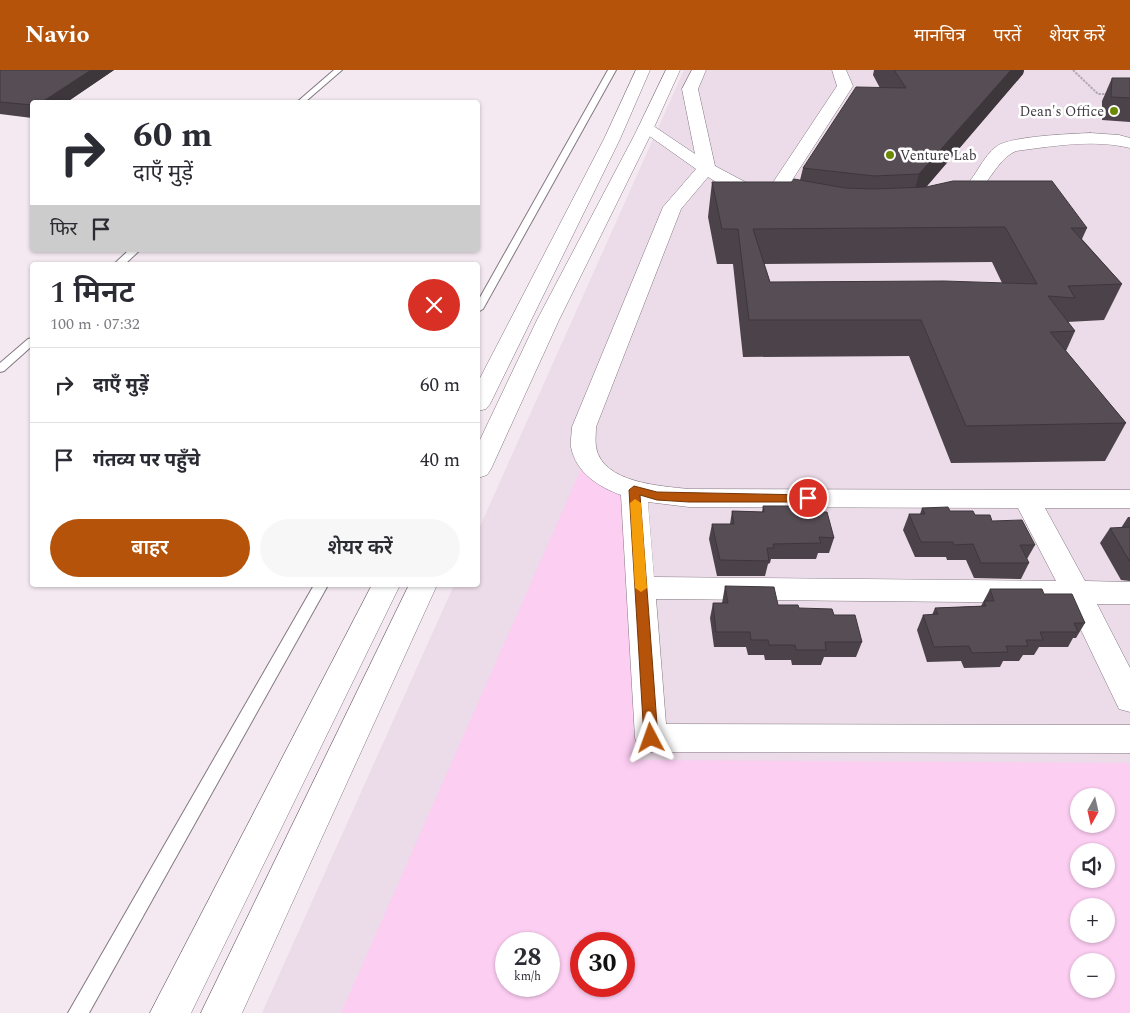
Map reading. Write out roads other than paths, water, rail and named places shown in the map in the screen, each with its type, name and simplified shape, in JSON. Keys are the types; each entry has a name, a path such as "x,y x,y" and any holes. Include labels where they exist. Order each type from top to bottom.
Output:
{"street":[{"path":"480,400 612,139 643,70"},
{"path":"480,465 548,320 646,128 672,70"},
{"path":"699,70 690,89 707,168"},
{"path":"770,201 845,86 839,70"},
{"path":"646,128 740,187 770,201 789,206"},
{"path":"938,208 969,194 988,166 1003,150 1013,146 1101,138 1124,140 1130,143"},
{"path":"707,168 672,207 584,427 582,441 586,458 599,475 614,484 657,496 689,498 1130,499"},
{"path":"634,490 651,738 1130,739"},
{"path":"1027,500 1077,593 1130,699"},
{"path":"170,1013 385,587"},
{"path":"221,1013 422,587"},
{"path":"641,588 1130,593"}],"lane":[{"path":"303,100 338,70"},
{"path":"480,305 612,70"},
{"path":"121,262 133,252"},
{"path":"0,369 30,343"},
{"path":"78,1013 320,587"}],"place":[{"name":"Dean's Office","path":"1114,111"},
{"name":"Venture Lab","path":"890,155"}]}
